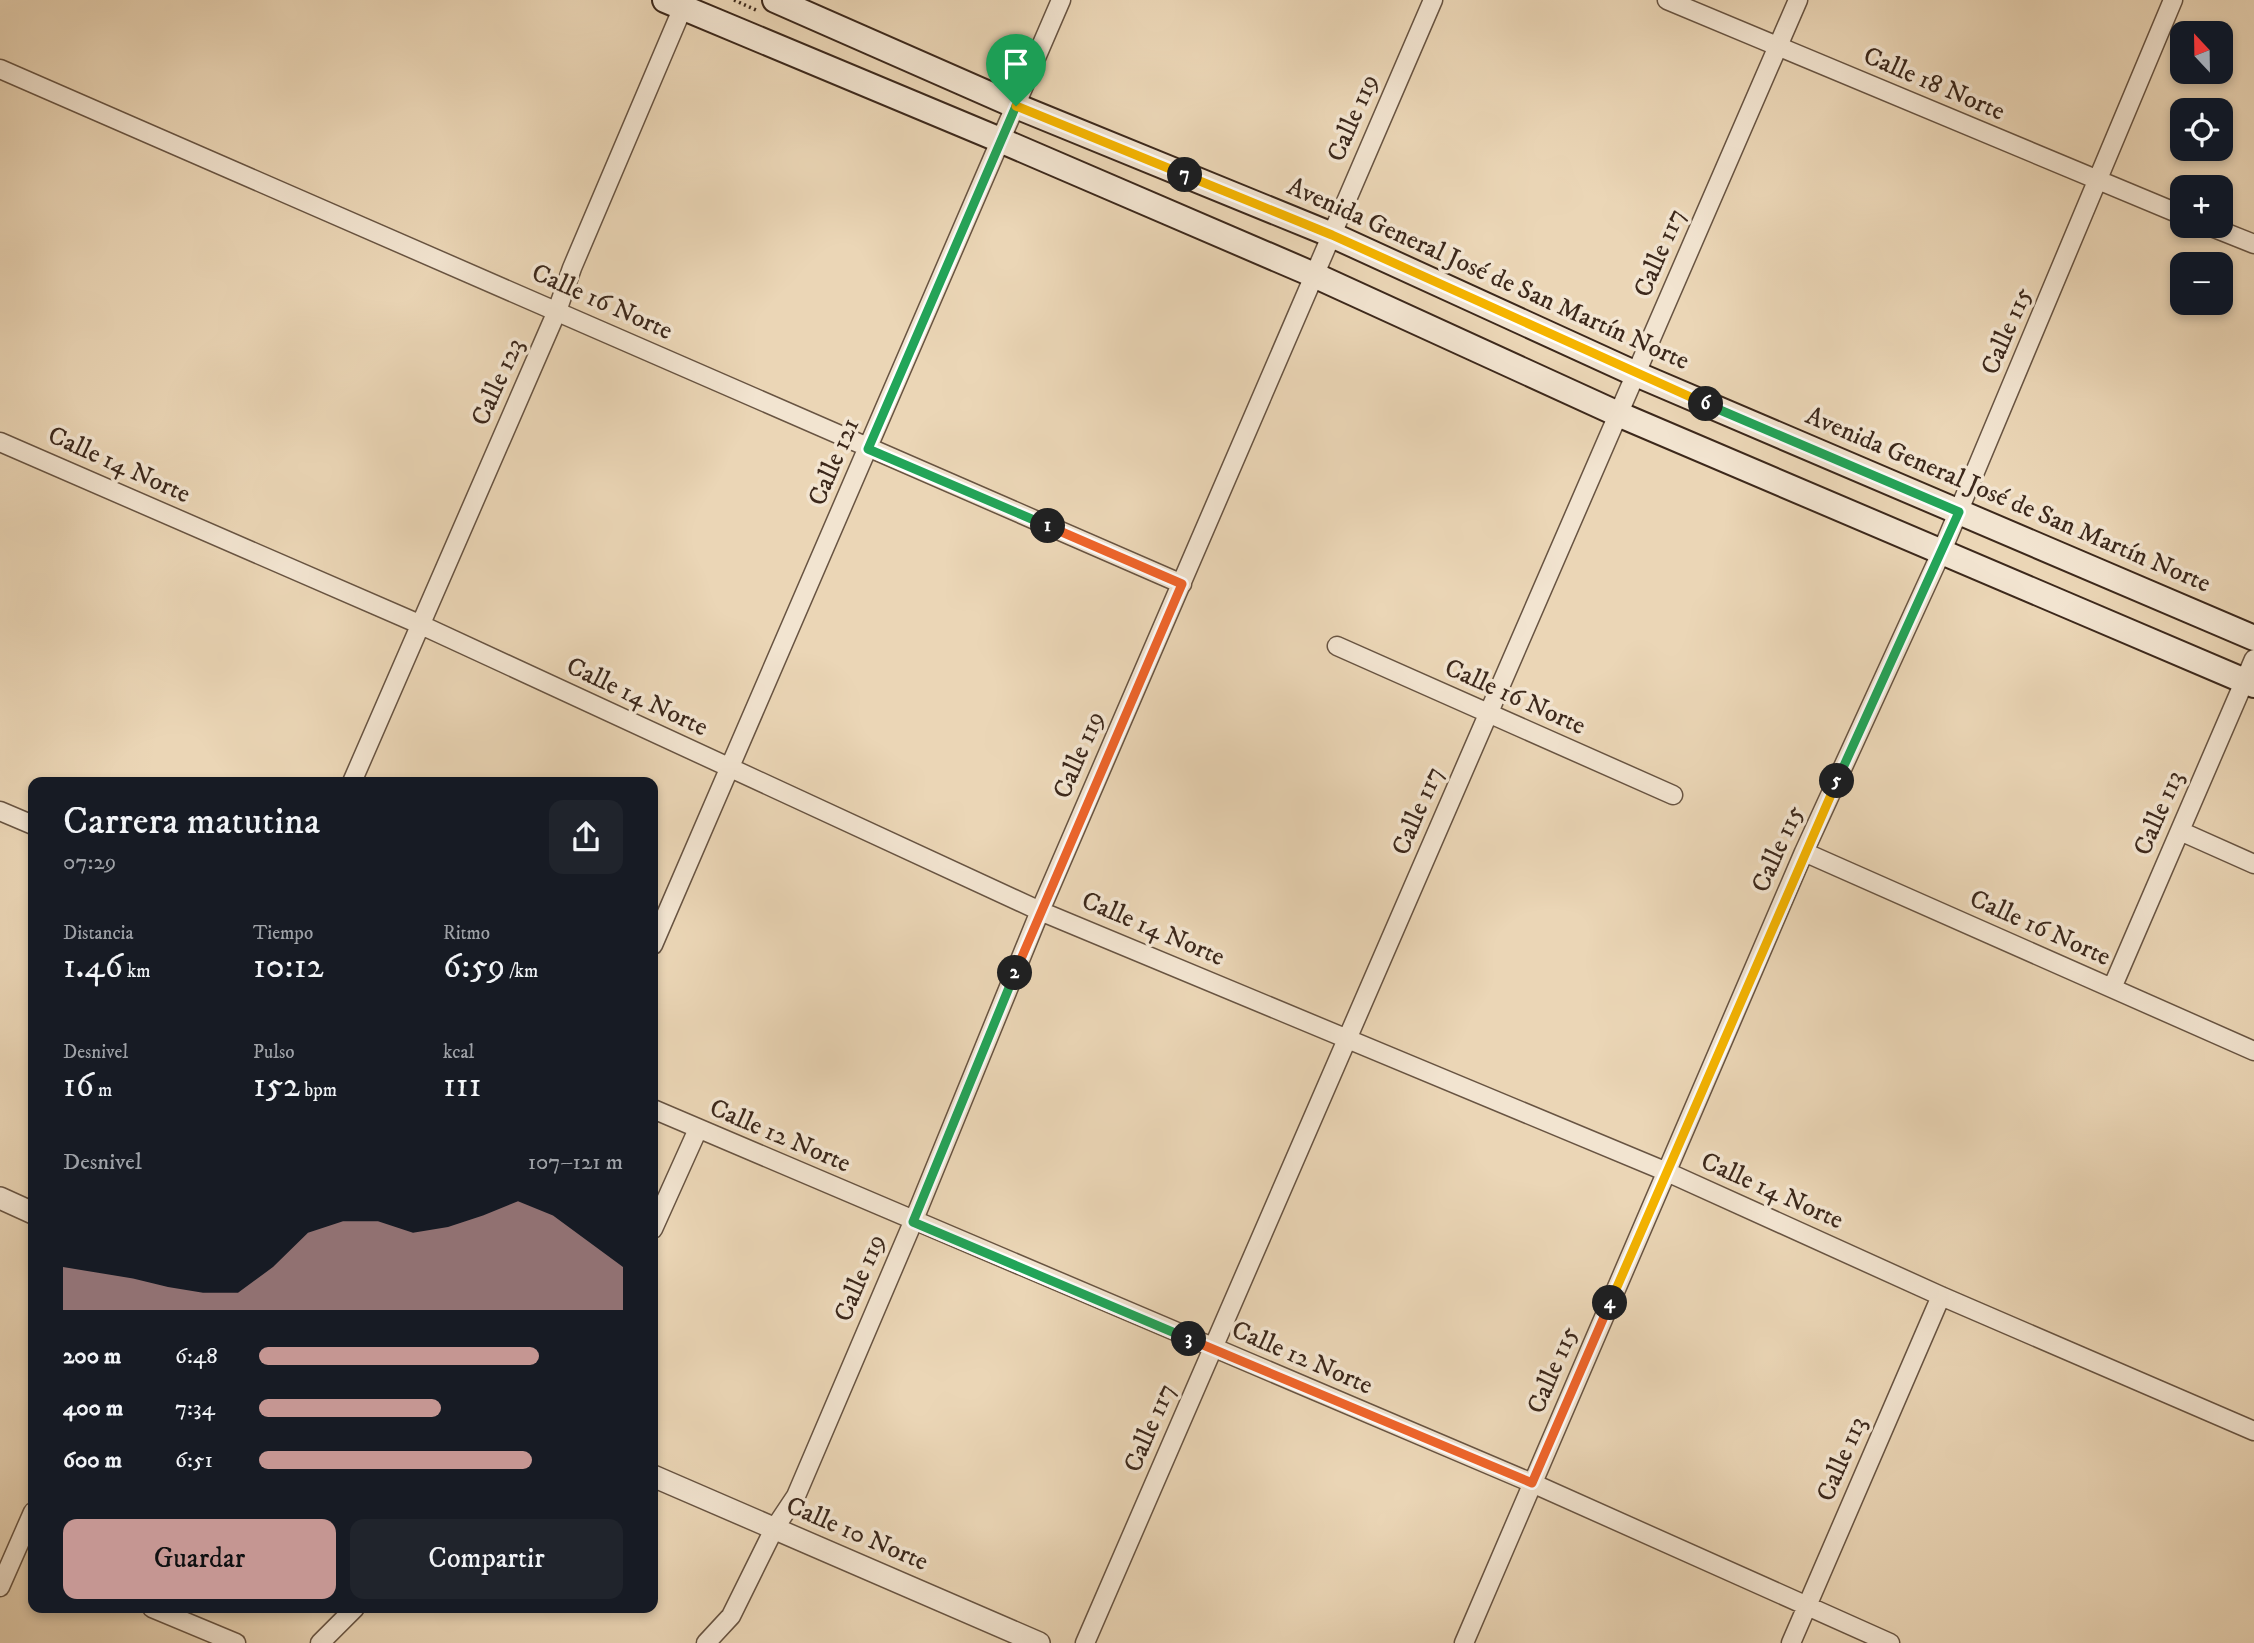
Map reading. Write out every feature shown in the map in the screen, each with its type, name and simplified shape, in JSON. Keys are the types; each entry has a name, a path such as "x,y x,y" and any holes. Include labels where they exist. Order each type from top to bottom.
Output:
{"main road":[{"name":"Avenida General José de San Martín Norte","path":"775,0 1016,106 1332,235 1636,374 2254,638"},
{"path":"678,3 1314,275 1618,414 1941,553 2251,675"}],"street":[{"name":"Calle 121","path":"658,934 1061,0"},
{"name":"Calle 119","path":"706,1643 731,1616 774,1529 796,1496 913,1222 1040,911 1433,0"},
{"name":"Calle 18 Norte","path":"1667,0 2170,210"},
{"name":"Calle 117","path":"1085,1643 1798,0"},
{"name":"Calle 115","path":"1464,1643 1804,852 1959,512 2174,0"},
{"name":"Calle 123","path":"354,777 557,311 678,3"},
{"name":"Calle 16 Norte","path":"0,69 1182,584"},
{"path":"2233,236 2254,244"},
{"name":"Calle 14 Norte","path":"0,442 419,624 1040,911 1667,1172 1941,1296 2254,1431"},
{"name":"Calle 16 Norte","path":"1338,646 1673,795"},
{"name":"Calle 113","path":"2112,988 2251,675"},
{"path":"0,811 28,823"},
{"path":"2180,831 2254,863"},
{"name":"Calle 16 Norte","path":"1804,852 2254,1051"},
{"name":"Calle 12 Norte","path":"658,1111 913,1222 1532,1483 1890,1643"},
{"path":"658,1218 698,1129"},
{"path":"0,1198 28,1211"},
{"name":"Calle 113","path":"1791,1643 1941,1296"},
{"name":"Calle 10 Norte","path":"658,1478 1039,1643"},
{"path":"0,1587 28,1524"},
{"path":"16,1552 28,1557"},
{"path":"164,1613 236,1643"},
{"path":"320,1643 350,1613"}],"route":[{"path":"1016,106 1332,235 1636,374 1959,512 1804,852 1532,1483 913,1222 1040,911 1182,584 868,449 1016,106"}]}
